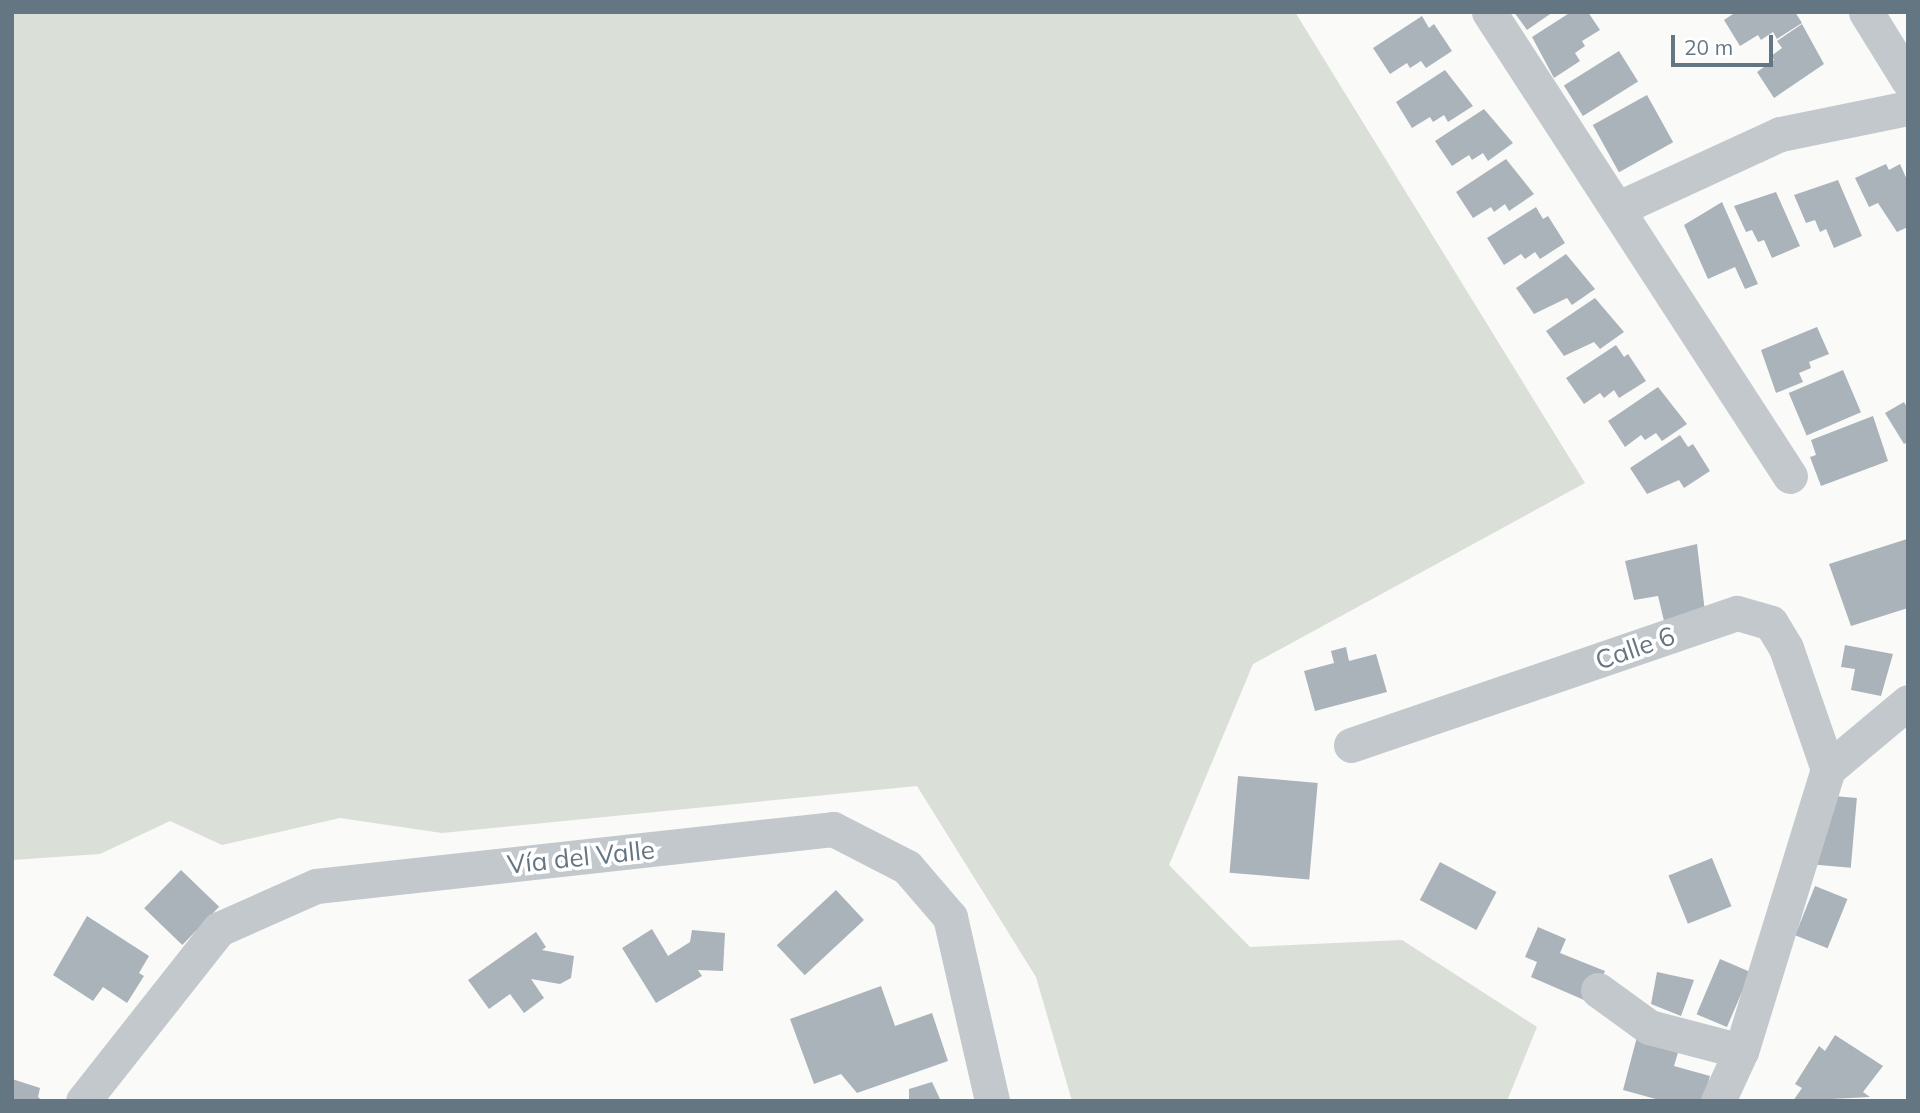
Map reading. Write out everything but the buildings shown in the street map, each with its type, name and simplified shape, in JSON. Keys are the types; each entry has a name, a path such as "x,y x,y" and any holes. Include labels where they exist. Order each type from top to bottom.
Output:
{"street":[{"path":"1489,12 1619,208 1790,475"},
{"path":"1866,12 1908,80"},
{"path":"1619,208 1780,134 1908,108"},
{"name":"Calle 6","path":"1351,744 1737,613 1771,622 1786,648 1828,769"},
{"path":"1718,1101 1741,1051 1828,769 1908,702"},
{"name":"Vía del Valle","path":"83,1101 219,929 316,886 832,829 907,867 950,917 992,1101"},
{"path":"1598,990 1649,1027 1741,1051"}],"shaded area":[{"path":"12,12 1295,12 1585,483 1253,664 1169,865 1250,947 1402,940 1537,1027 1507,1101 1072,1101 1036,977 917,786 442,833 340,818 222,845 170,821 100,854 12,860"}]}
